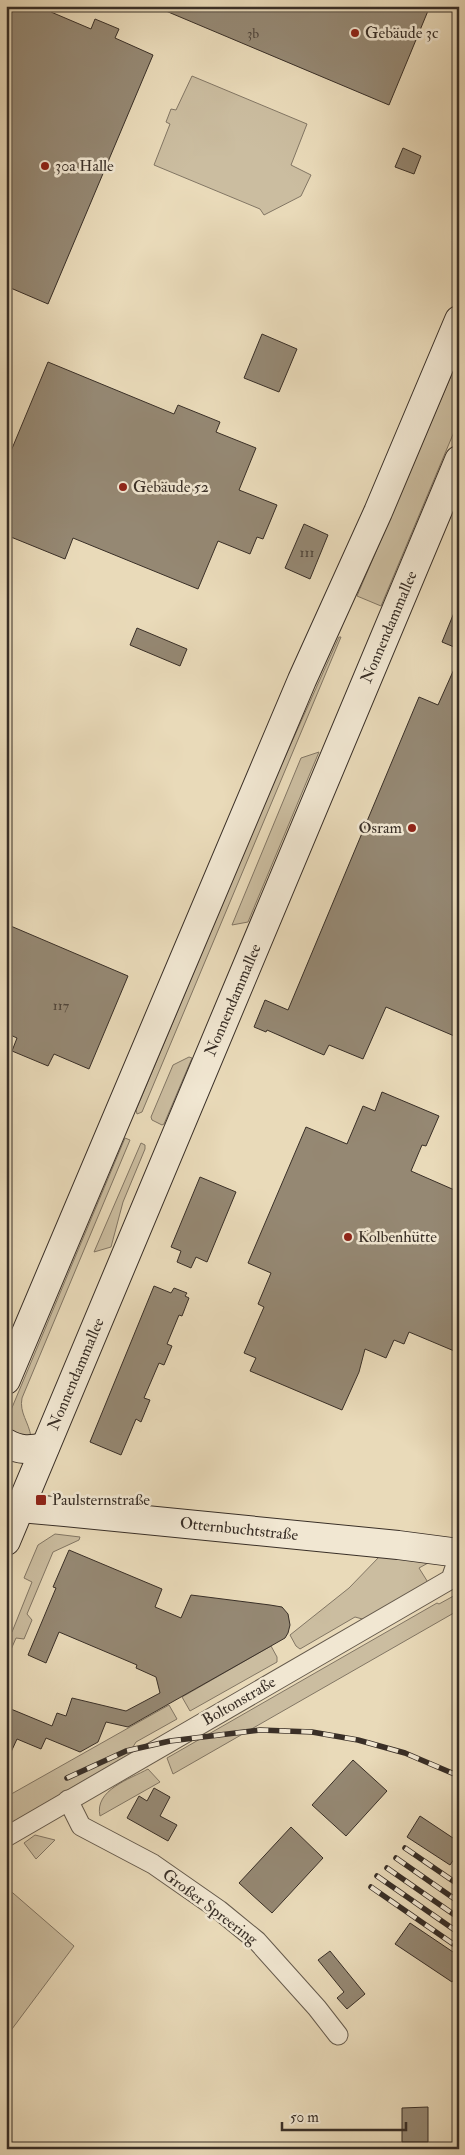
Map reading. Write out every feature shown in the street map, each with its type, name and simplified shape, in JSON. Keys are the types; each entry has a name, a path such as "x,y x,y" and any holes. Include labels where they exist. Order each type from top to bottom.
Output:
{"main road":[{"path":"6,1380 298,689 378,512 459,320"},
{"name":"Nonnendammallee","path":"6,1540 11,1506 45,1447 459,460"},
{"path":"6,1443 14,1448 29,1451 45,1447"},
{"name":"Otternbuchtstraße","path":"11,1506 398,1545 459,1554"}],"street":[{"name":"Boltonstraße","path":"6,1837 451,1579 459,1554"},
{"name":"Großer Spreering","path":"68,1800 81,1826 153,1864 219,1910 257,1941 317,2008 338,2035"}],"shaded area":[{"path":"192,76 307,124 291,165 311,175 301,196 264,215 260,209 154,165 170,124 166,122 171,109 176,110"},
{"path":"459,357 459,420 381,606 357,596"},
{"path":"339,637 341,637 142,1112 137,1114 136,1110 272,786"},
{"path":"319,752 248,922 232,925 301,758"},
{"path":"189,1057 192,1058 162,1125 152,1120 151,1117 173,1065"},
{"path":"125,1138 130,1140 22,1398 23,1413 31,1437 13,1433 10,1426 6,1425 11,1410"},
{"path":"141,1143 145,1145 145,1149 123,1202 111,1247 94,1252"},
{"path":"55,1534 80,1537 79,1540 53,1552 27,1614 32,1620 24,1639 16,1638 6,1661 6,1630 12,1632 32,1582 24,1578 38,1545"},
{"path":"380,1556 428,1563 419,1568 429,1584 366,1620 355,1617 300,1649 296,1646 290,1635 349,1588"},
{"path":"459,1593 459,1610 173,1774 167,1758 437,1603 439,1604"},
{"path":"271,1646 277,1657 277,1662 190,1711 182,1697"},
{"path":"169,1705 177,1719 136,1742 128,1755 6,1826 6,1797"},
{"path":"148,1769 160,1782 100,1816 102,1799 108,1792 123,1781"},
{"path":"35,1835 55,1840 36,1859 24,1843"},
{"path":"6,1887 74,1946 6,2037"}],"building":[{"name":"30a Halle","path":"6,6 53,6 51,12 91,29 95,19 119,29 115,38 153,55 48,304 6,286"},
{"name":"Gebäude 3c","path":"154,6 430,6 389,105"},
{"path":"403,148 421,156 414,174 395,167"},
{"path":"262,334 297,349 279,392 244,378"},
{"name":"Gebäude 52","path":"48,362 174,414 178,405 220,422 216,432 256,448 239,490 277,505 263,539 257,537 250,554 218,541 198,589 73,538 65,559 6,535 6,463"},
{"path":"304,524 328,535 310,579 285,568"},
{"path":"459,603 459,649 442,642"},
{"path":"137,628 187,649 180,666 130,645"},
{"name":"Osram","path":"459,658 459,701 454,712 459,714 459,1038 386,1007 363,1059 329,1045 324,1055 267,1030 266,1032 254,1027 265,1000 288,1010 419,697 438,705"},
{"path":"6,924 128,976 89,1069 54,1054 48,1066 12,1051 17,1038 6,1033"},
{"name":"Kolbenhütte","path":"382,1092 439,1116 426,1146 422,1145 411,1171 459,1192 459,1353 409,1332 404,1344 394,1340 386,1358 365,1349 359,1372 342,1410 250,1371 256,1358 244,1353 264,1307 258,1304 271,1273 248,1263 306,1127 347,1144 363,1106 375,1111"},
{"path":"200,1177 236,1192 207,1262 196,1257 191,1268 177,1262 181,1251 171,1247"},
{"path":"154,1286 171,1293 174,1288 187,1293 185,1296 189,1298 182,1316 179,1315 167,1344 172,1346 164,1365 159,1363 144,1398 150,1400 141,1422 136,1419 121,1455 90,1442"},
{"path":"69,1550 162,1589 155,1607 181,1618 191,1595 270,1605 282,1607 288,1614 290,1625 288,1633 285,1638 128,1727 106,1722 98,1742 80,1752 46,1738 41,1749 17,1739 6,1763 6,1707 52,1726 57,1713 66,1716 72,1698 126,1711 160,1693 156,1677 136,1668 137,1665 59,1632 46,1663 28,1655 56,1588 53,1587"},
{"path":"353,1760 387,1791 346,1836 312,1805"},
{"path":"154,1788 170,1797 160,1816 177,1825 168,1841 127,1818 139,1796 147,1801"},
{"path":"420,1816 459,1842 459,1852 450,1865 407,1837"},
{"path":"291,1827 323,1858 272,1913 239,1883"},
{"path":"410,1923 459,1956 459,1972 452,1982 395,1944"},
{"path":"330,1951 365,1994 347,2009 337,1998 344,1992 318,1960"},
{"path":"428,2107 428,2142 402,2142 402,2108"}],"railway":[{"path":"67,1778 126,1751 170,1741 260,1730 312,1732 358,1740 405,1753 459,1776"},
{"path":"405,1848 459,1885"},
{"path":"396,1858 459,1902"},
{"path":"387,1868 459,1918"},
{"path":"377,1876 459,1933"},
{"path":"371,1887 459,1948"}],"place":[{"name":"Gebäude 3c","path":"355,33"},
{"name":"30a Halle","path":"45,166"},
{"name":"Gebäude 52","path":"123,487"},
{"name":"Osram","path":"412,828"},
{"name":"Kolbenhütte","path":"348,1237"},
{"name":"Paulsternstraße","path":"41,1500"}]}
